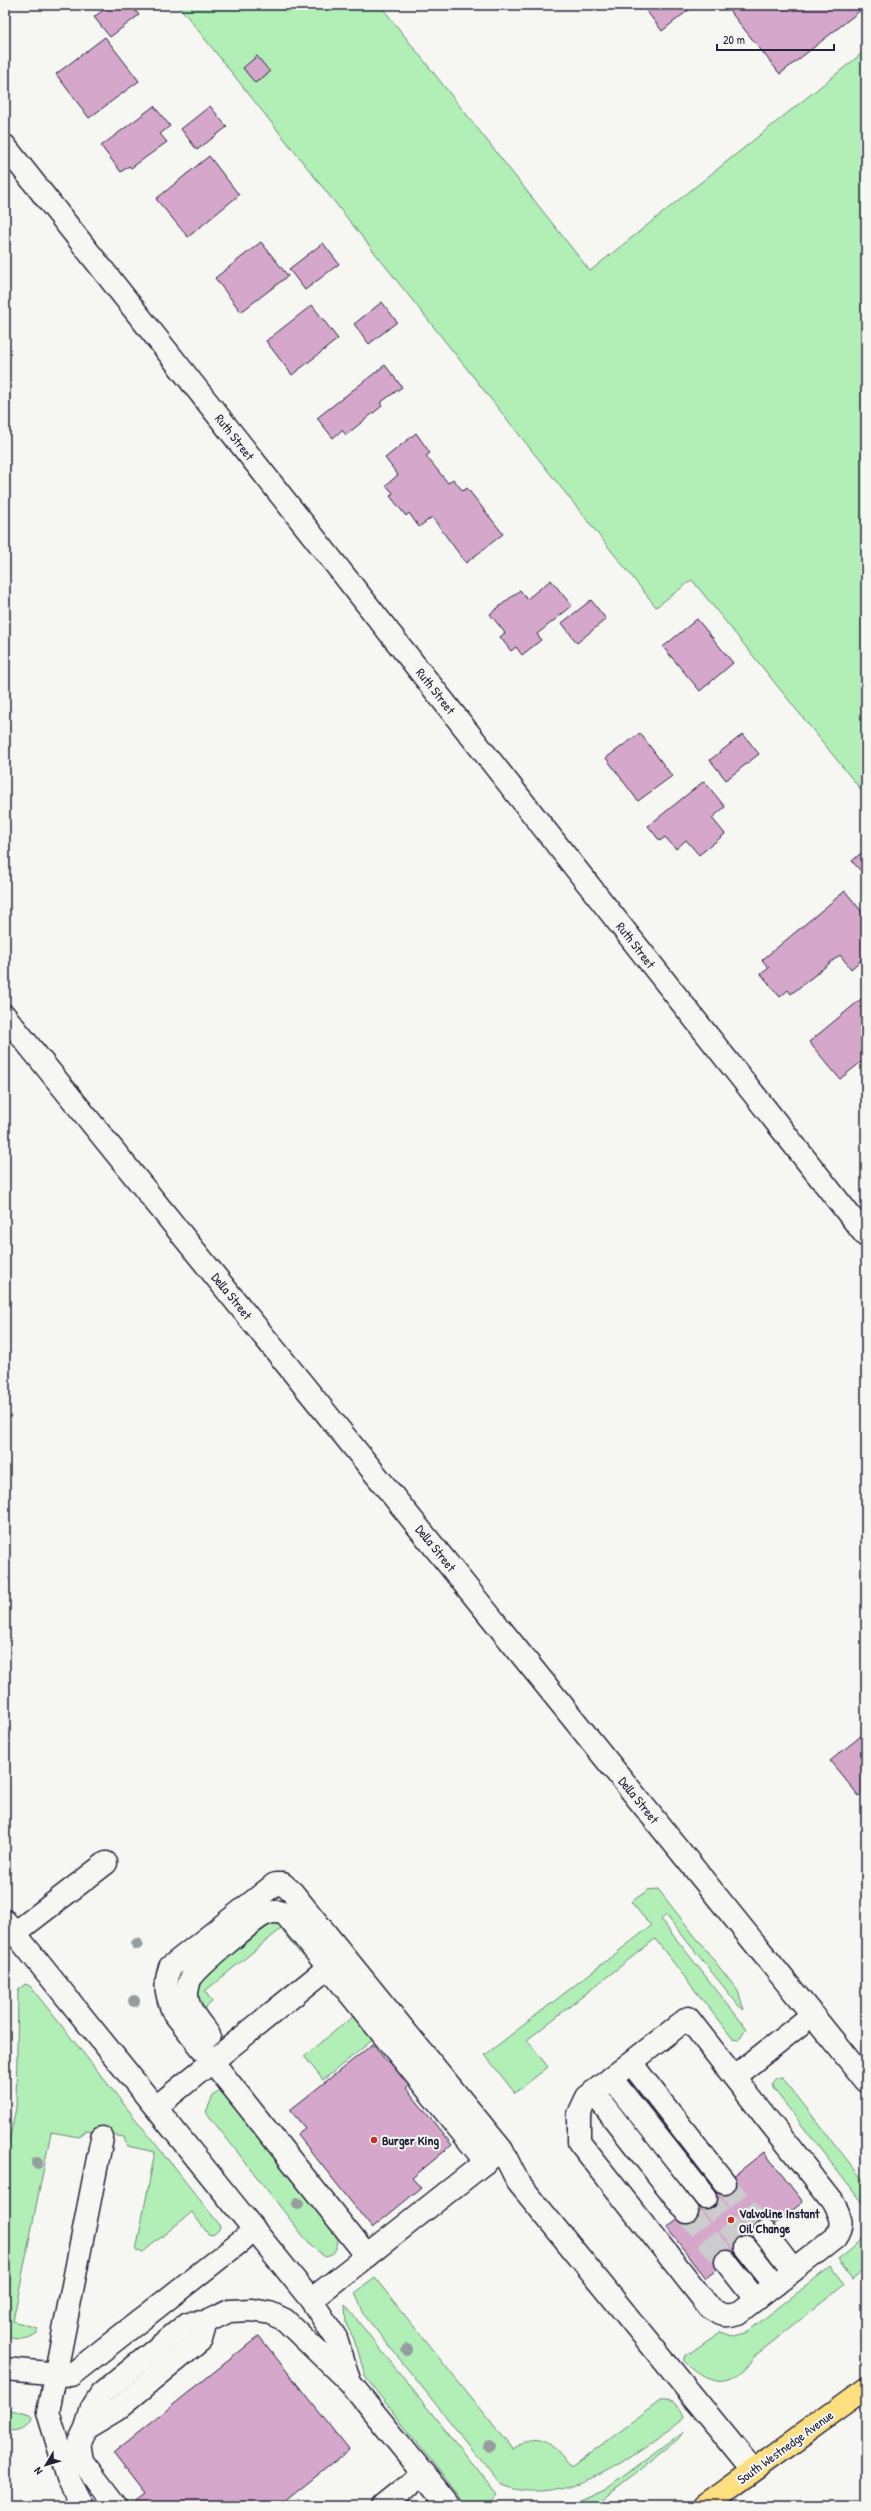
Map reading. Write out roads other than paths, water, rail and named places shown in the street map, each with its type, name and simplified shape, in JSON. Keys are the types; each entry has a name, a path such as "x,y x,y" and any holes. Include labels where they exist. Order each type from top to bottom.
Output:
{"main road":[{"name":"South Westnedge Avenue","path":"705,2506 752,2470 866,2389"}],"street":[{"name":"Ruth Street","path":"5,146 866,1236"},
{"name":"Della Street","path":"5,1016 866,2081"},
{"path":"106,1862 10,1927 311,2300 336,2338 350,2383"},
{"path":"367,2256 343,2227 218,2057 173,2012 165,1983 170,1967 275,1884 283,1884 292,1892 336,1961 752,2470"},
{"path":"156,2107 336,1961"},
{"path":"734,2077 812,2015"},
{"path":"688,2018 832,2202 841,2216 840,2230 834,2238 739,2313 728,2316 719,2314 710,2308 579,2142 579,2114 587,2097 631,2063 688,2018"},
{"path":"631,2063 725,2183"},
{"path":"611,2078 706,2198"},
{"path":"594,2092 687,2212"},
{"path":"82,2506 68,2478 48,2412 102,2138"},
{"path":"311,2300 494,2156"},
{"path":"5,2369 71,2375 255,2230"},
{"path":"764,2232 794,2270"},
{"path":"745,2247 775,2285"},
{"path":"726,2262 756,2300"},
{"path":"116,2506 82,2461 79,2442 86,2428 116,2410 201,2340 206,2322 229,2311 252,2310 285,2320 350,2383 450,2506"},
{"path":"384,2506 423,2474"}],"tunnel":[{"path":"725,2183 764,2232"},
{"path":"706,2198 745,2247"},
{"path":"687,2212 726,2262"}],"place":[{"name":"Burger King","path":"374,2140"},
{"name":"Valvoline Instant Oil Change","path":"731,2220"}]}
